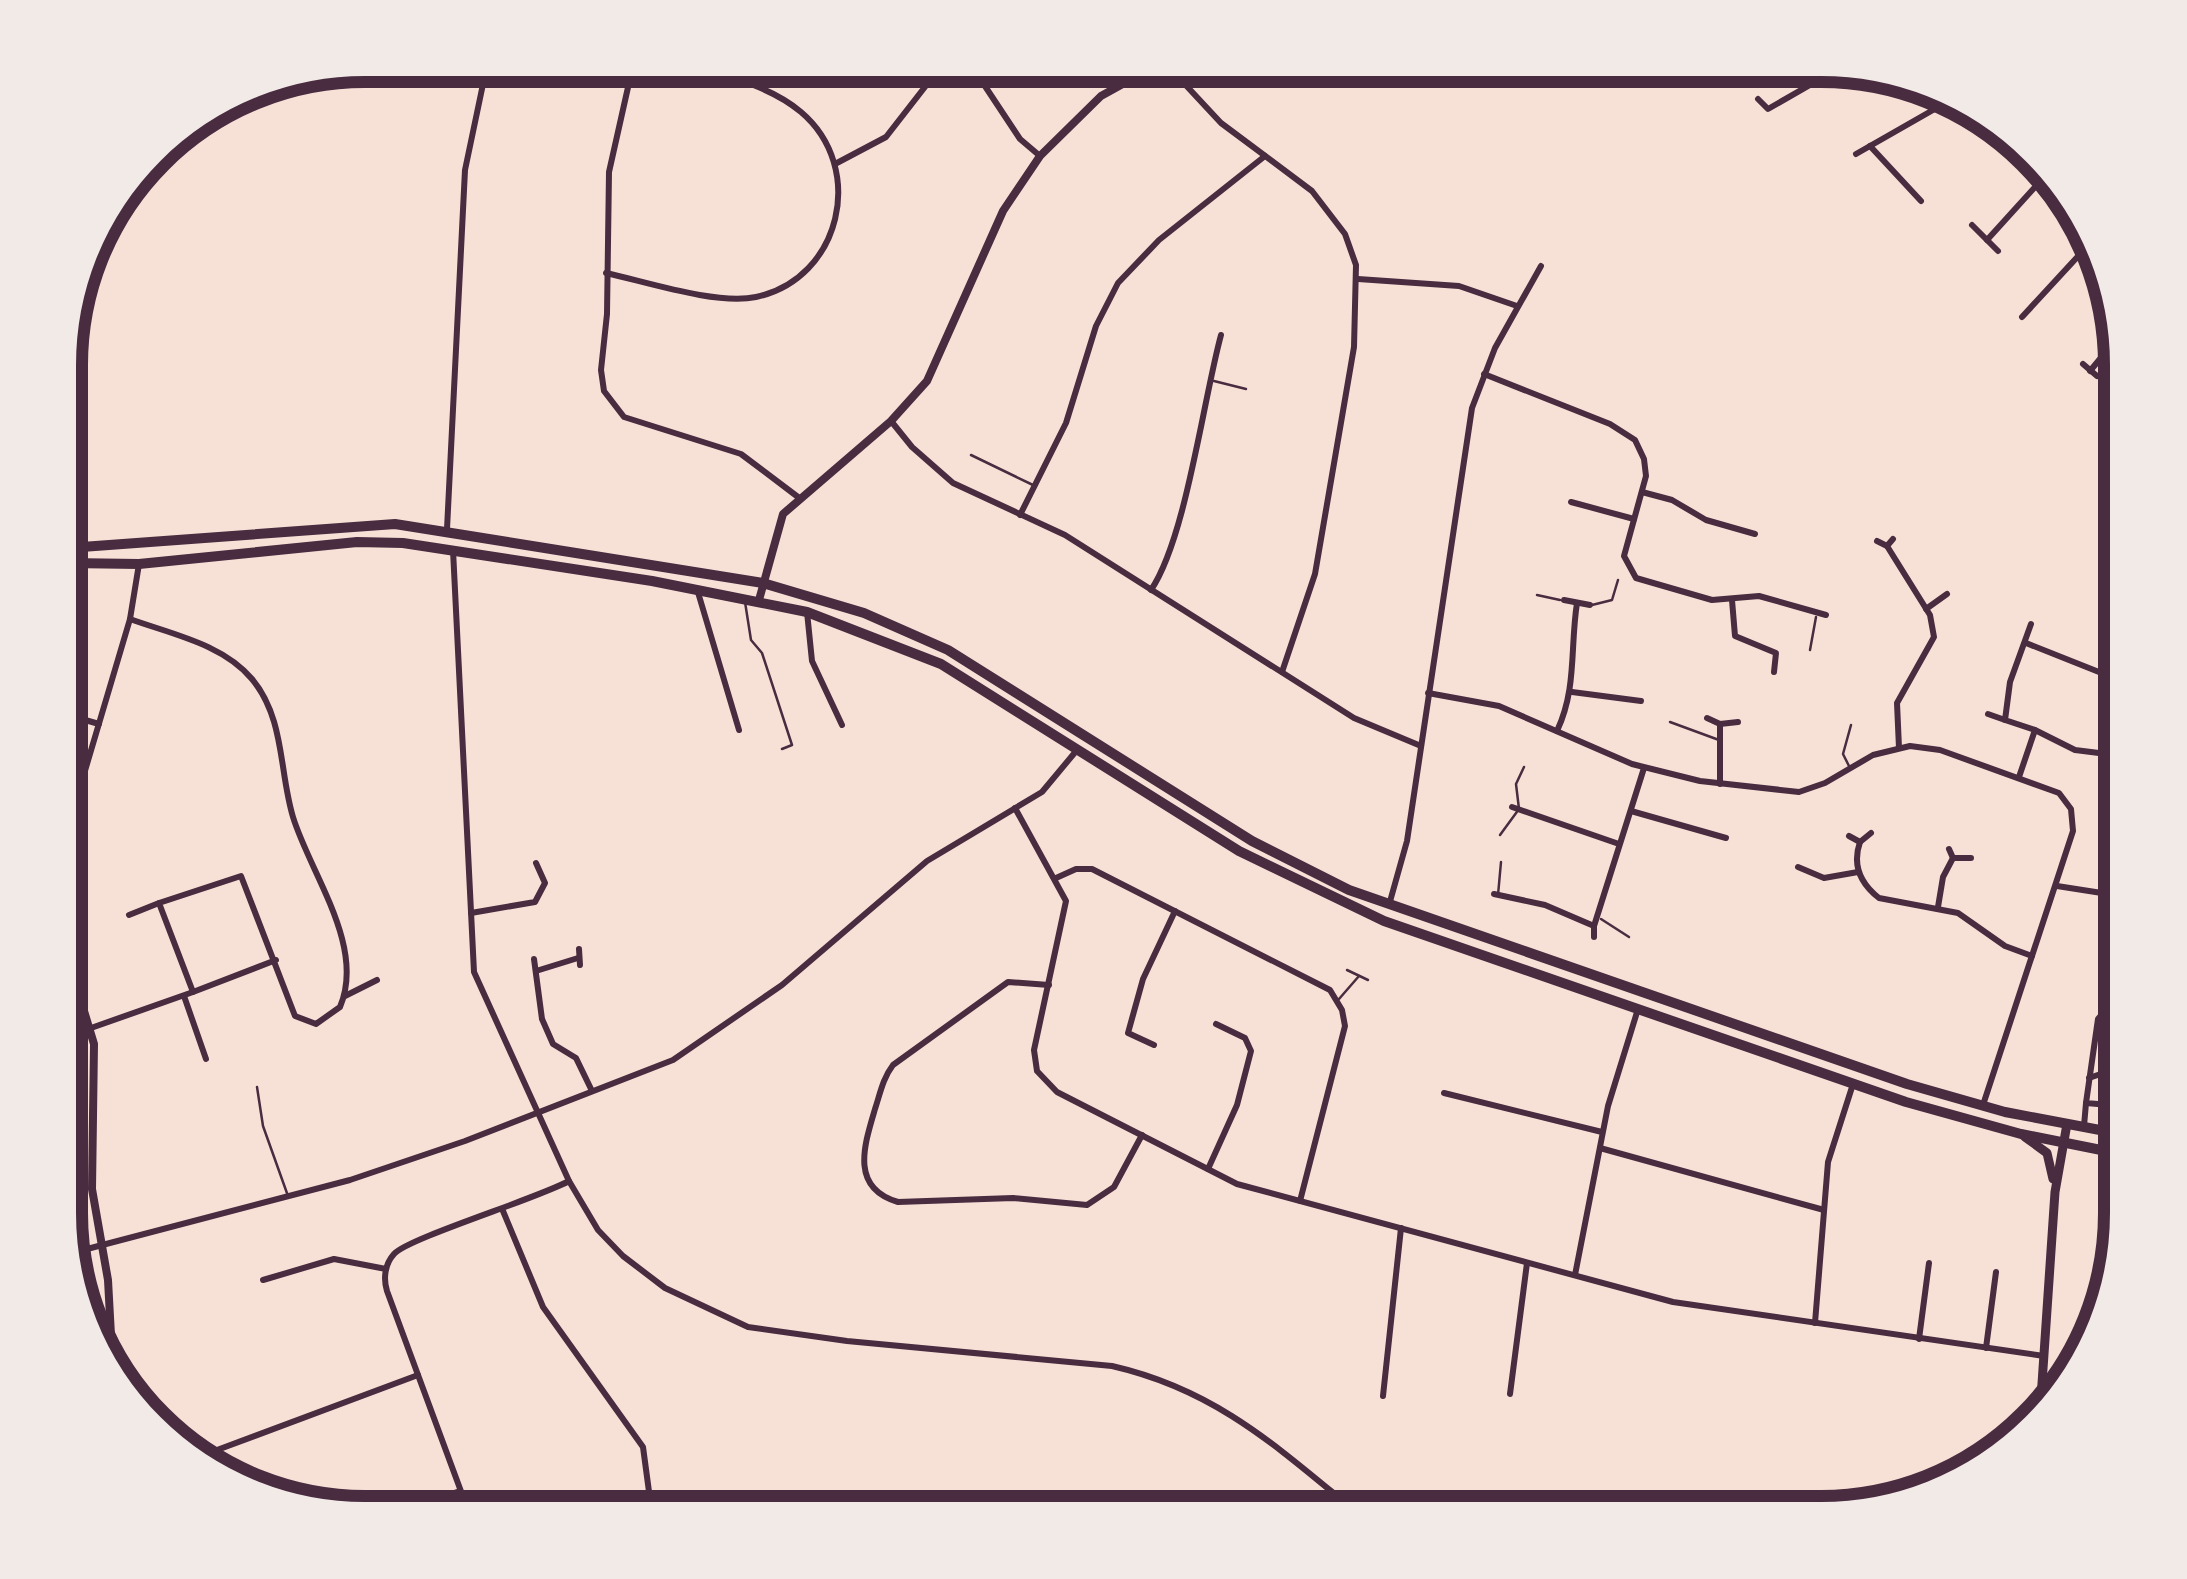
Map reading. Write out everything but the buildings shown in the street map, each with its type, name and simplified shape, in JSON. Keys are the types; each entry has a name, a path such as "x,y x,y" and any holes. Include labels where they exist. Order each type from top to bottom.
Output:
{"highway":[{"path":"83,547 165,544 348,524 446,530 764,583 864,613 948,650 1252,841 1299,868 1389,905 1983,1106 2104,1130"},
{"path":"83,564 139,564 356,542 453,549 760,600 808,612 941,664 1239,852 1384,921 1853,1084 2021,1134 2104,1151"}],"main road":[{"path":"2042,1391 2055,1192 2066,1124"},
{"path":"2021,1134 2047,1153 2055,1192"}],"street":[{"path":"446,530 465,170 483,82"},
{"path":"629,82 608,172 605,360 601,370 604,391 614,409 643,426 741,454 798,497"},
{"path":"606,273 731,299 782,288 813,265 832,232 839,194 835,164 820,133 791,105 741,82"},
{"path":"835,164 886,137 928,82"},
{"path":"983,82 1020,139 1040,156"},
{"path":"760,600 779,522 798,497 914,398 938,362 1004,212 1040,156 1100,96 1125,83"},
{"path":"1183,83 1221,123 1312,190 1336,220 1352,250 1358,279 1354,347 1315,574 1282,672"},
{"path":"1758,99 1768,109 1813,83"},
{"path":"1856,154 1937,108"},
{"path":"1870,146 1921,201"},
{"path":"1020,516 1066,423 1101,313 1118,282 1159,240 1266,156"},
{"path":"1912,192 1922,183"},
{"path":"1987,240 2038,184"},
{"path":"1972,226 1998,251"},
{"path":"2022,317 2081,253"},
{"path":"1389,905 1407,841 1464,446 1484,374 1517,306 1542,266"},
{"path":"1358,279 1459,286 1517,306"},
{"path":"1152,590 1161,574 1178,516 1221,335"},
{"path":"2090,370 2104,354"},
{"path":"2083,364 2098,376"},
{"path":"1484,374 1627,432 1644,458 1642,492 1624,556 1636,578 1704,598 1732,600 1759,596 1822,614"},
{"path":"891,421 937,472 972,494 1092,550 1354,718 1421,746"},
{"path":"1642,492 1672,500 1706,520 1755,534"},
{"path":"1571,502 1634,519"},
{"path":"1887,546 1893,539"},
{"path":"1877,541 1887,546 1926,608 1934,643 1897,703 1899,748"},
{"path":"453,549 471,913 479,988 569,1181 588,1216 623,1256 665,1288 713,1314 762,1330 1112,1366 1164,1380 1238,1417 1337,1496"},
{"path":"83,776 130,619 139,564"},
{"path":"697,589 739,730"},
{"path":"1926,608 1946,594"},
{"path":"1564,600 1590,605"},
{"path":"1732,600 1735,636 1776,652 1774,672"},
{"path":"1557,731 1572,692 1571,641 1578,603"},
{"path":"808,612 812,661 842,725"},
{"path":"130,619 229,658 254,680 271,708 292,813 338,931 345,996"},
{"path":"2005,720 2010,682 2031,624"},
{"path":"2026,643 2098,672"},
{"path":"2088,668 2092,658"},
{"path":"1572,692 1642,701"},
{"path":"1428,694 1500,706 1644,768 1720,784 1778,791 1810,790 1899,748 1940,750 2052,788 2071,808 2074,831 1983,1106"},
{"path":"1988,714 2035,730 2075,750 2104,755 2104,766"},
{"path":"1707,718 1720,724 1738,722"},
{"path":"83,720 98,724"},
{"path":"1720,724 1720,784"},
{"path":"2018,777 2035,730"},
{"path":"85,1250 381,1170 673,1060 714,1036 782,985 926,861 1050,786 1077,749"},
{"path":"1594,936 1644,768"},
{"path":"1528,811 1532,800"},
{"path":"1015,808 1056,878 1066,907 1034,1050 1041,1078 1058,1092 1237,1184 1527,1263 1688,1305 2044,1356"},
{"path":"1516,808 1619,844"},
{"path":"1630,811 1726,838"},
{"path":"1871,833 1860,842 1858,872 1872,892 1885,901 1938,907 1967,917 2005,946 2032,956"},
{"path":"1849,836 1860,842"},
{"path":"1938,907 1943,878 1952,858 1950,848"},
{"path":"1952,858 1971,858"},
{"path":"1810,873 1816,862"},
{"path":"471,913 535,902 545,883 536,864"},
{"path":"1798,867 1832,879 1858,872"},
{"path":"1056,878 1076,868 1092,869 1322,984 1338,1000 1344,1026 1300,1202"},
{"path":"129,915 241,876 276,960 290,1006 300,1020 325,1021 345,996 377,980"},
{"path":"1499,896 1510,885"},
{"path":"2056,886 2104,893"},
{"path":"1499,896 1596,922"},
{"path":"159,904 194,992"},
{"path":"1154,1045 1128,1033 1143,979 1175,911"},
{"path":"536,971 579,962 579,948"},
{"path":"91,1028 276,960"},
{"path":"534,960 542,1019 553,1044 576,1058 592,1091"},
{"path":"1049,985 1014,980 1003,985 893,1065 885,1077 862,1158 868,1182 880,1195 898,1202 1014,1198 1087,1205 1114,1187 1142,1135"},
{"path":"184,996 206,1059"},
{"path":"83,1004 91,1028 95,1066 92,1178 109,1292 111,1337"},
{"path":"1575,1275 1602,1132 1638,1009"},
{"path":"2084,1126 2098,1019 2104,1012"},
{"path":"1208,1170 1237,1106 1252,1051 1245,1038 1216,1024"},
{"path":"2089,1078 2104,1073"},
{"path":"1816,1323 1828,1162 1853,1084"},
{"path":"1444,1092 1602,1132"},
{"path":"2086,1103 2104,1104"},
{"path":"1600,1148 1824,1210"},
{"path":"462,1496 387,1291 386,1269 402,1247 503,1211 569,1181"},
{"path":"503,1211 525,1274 543,1307 643,1447 650,1496"},
{"path":"1383,1396 1401,1228"},
{"path":"263,1280 334,1259 386,1269"},
{"path":"1510,1394 1527,1263"},
{"path":"1920,1339 1928,1263"},
{"path":"1986,1348 1996,1272"},
{"path":"1984,1284 1994,1285"},
{"path":"217,1450 418,1374"},
{"path":"1384,1383 1397,1384"},
{"path":"446,1496 460,1491"}],"lane":[{"path":"1209,380 1246,389"},
{"path":"971,455 1036,487"},
{"path":"1590,605 1612,600 1618,580"},
{"path":"1537,595 1564,600"},
{"path":"745,598 751,640 762,653 792,746 782,748"},
{"path":"1810,650 1822,614"},
{"path":"1670,722 1720,740"},
{"path":"1850,768 1843,754 1852,726"},
{"path":"1500,835 1516,808 1516,784 1524,767"},
{"path":"1499,896 1501,862"},
{"path":"1596,922 1618,926 1628,937"},
{"path":"1347,970 1368,980"},
{"path":"1338,1000 1359,976"},
{"path":"257,1087 263,1126 288,1196"}]}
